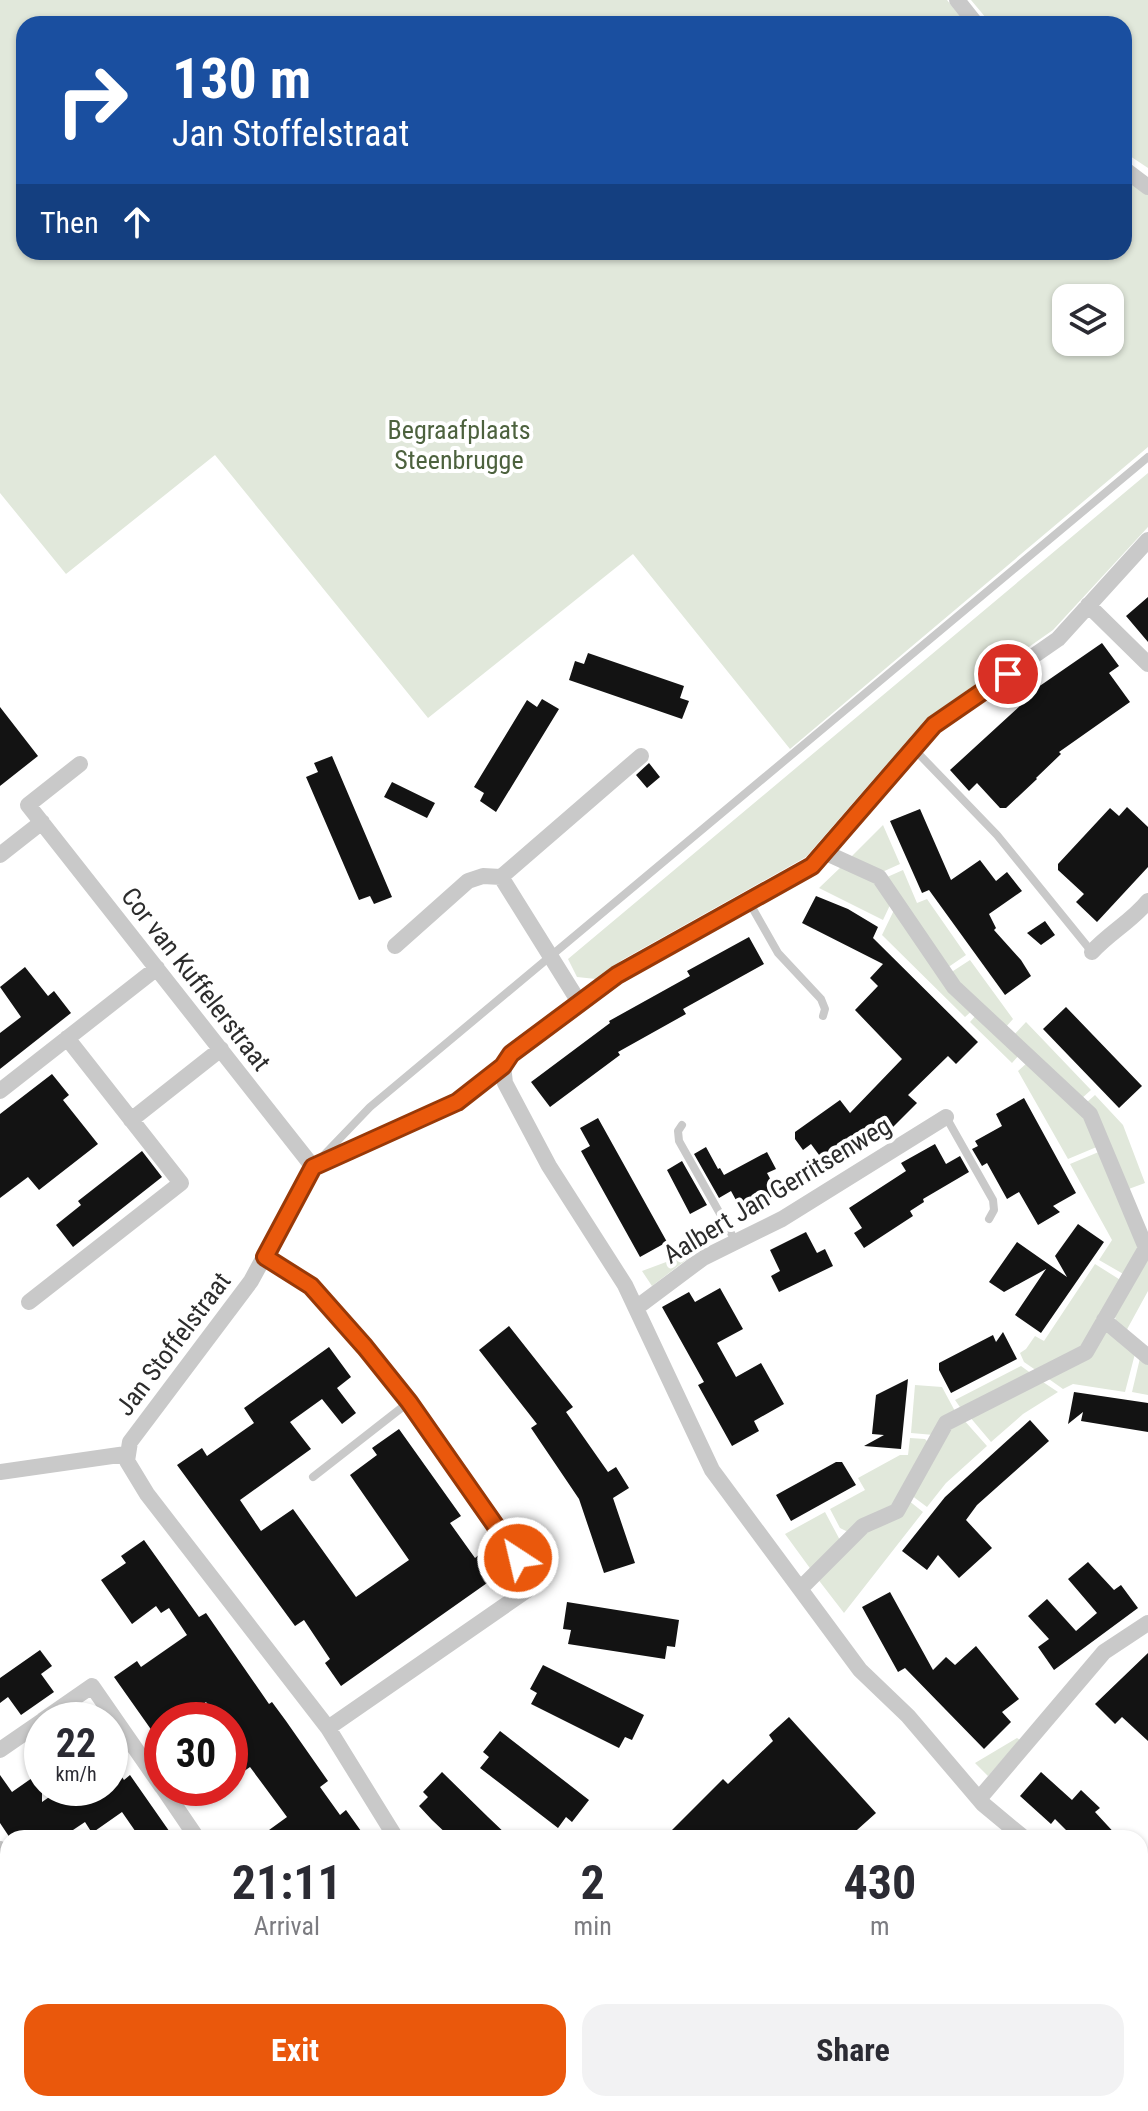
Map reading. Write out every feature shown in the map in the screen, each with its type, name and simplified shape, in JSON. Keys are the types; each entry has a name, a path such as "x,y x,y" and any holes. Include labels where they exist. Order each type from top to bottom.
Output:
{"street":[{"path":"957,0 970,16"},
{"path":"313,1167 457,1102 503,1066 508,1057 617,975 812,866 934,725 1058,639 1148,540"},
{"path":"1088,605 1148,664"},
{"path":"395,946 468,881 483,876 501,877 641,756"},
{"path":"0,855 42,822 28,805 80,764"},
{"name":"Cor van Kuffelerstraat","path":"42,822 313,1167"},
{"path":"800,1589 863,1526 897,1511 946,1423 1086,1352 1147,1246 1090,1114 954,987 879,877 824,852"},
{"path":"501,877 579,1002"},
{"path":"1092,952 1148,901"},
{"path":"0,1091 157,968"},
{"path":"29,1302 181,1183 67,1038"},
{"path":"131,1120 221,1049"},
{"path":"503,1066 505,1083 549,1166 618,1272 712,1470 860,1670 908,1716 979,1799 1015,1830"},
{"name":"Aalbert Jan Gerritsenweg","path":"636,1308 703,1258 782,1219 946,1117"},
{"name":"Jan Stoffelstraat","path":"313,1167 251,1281 130,1442 126,1454 130,1469 147,1494 328,1728 391,1830"},
{"path":"265,1257 311,1286 409,1402 536,1584 328,1728"},
{"path":"1104,1320 1148,1357"},
{"path":"0,1472 126,1454"},
{"path":"979,1799 1104,1652 1148,1623"},
{"path":"69,1702 92,1686 103,1702"},
{"path":"0,1750 24,1733"},
{"path":"128,1738 144,1762"},
{"path":"175,1806 191,1830"}],"lane":[{"path":"313,1167 370,1107 1148,457"},
{"path":"913,749 997,835 1092,952"},
{"path":"749,902 778,953 821,999 825,1009 823,1016"},
{"path":"946,1117 993,1200 995,1207 989,1219"},
{"path":"682,1125 678,1131 679,1141 736,1242"},
{"path":"313,1477 409,1402"}],"green space":[{"name":"Begraafplaats Steenbrugge","path":"0,0 947,0 960,16 16,16 16,260 1132,260 1132,183 1148,194 1148,447 790,749 633,554 428,718 215,455 66,574 0,493"},
{"path":"971,0 1148,0 1148,168 1132,157 1132,16 984,16"},
{"path":"1148,473 1148,527 1053,630 926,719 806,857 622,960 596,979 577,977 568,959"},
{"path":"883,825 900,864 880,873 849,859"},
{"path":"842,866 876,881 891,903 883,920 819,888"},
{"path":"903,870 917,903 927,899 966,955 947,968 885,878"},
{"path":"895,908 973,1010 965,1017 882,935"},
{"path":"970,960 1013,1019 1005,1028 950,973"},
{"path":"977,1014 1020,1054 1012,1063 970,1022"},
{"path":"1026,1022 1091,1090 1081,1099 1013,1036"},
{"path":"1028,1062 1087,1116 1099,1146 1068,1159 1018,1071"},
{"path":"1095,1095 1123,1125 1145,1183 1126,1190 1086,1103"},
{"path":"1101,1151 1139,1251 1125,1275 1099,1260 1112,1240 1070,1164"},
{"path":"1148,1254 1148,1291 1125,1333 1117,1326 1114,1312"},
{"path":"685,1255 690,1257 652,1286 642,1271"},
{"path":"1095,1264 1122,1281 1083,1348 1037,1371 1024,1362 1020,1353 1035,1336 1044,1341"},
{"path":"1113,1330 1136,1350 1125,1392 1073,1384 1063,1389 1046,1377 1102,1332"},
{"path":"1141,1354 1148,1361 1148,1395 1132,1392"},
{"path":"1021,1366 1032,1374 962,1410 955,1400"},
{"path":"1040,1380 1058,1392 1023,1414 991,1442 969,1416"},
{"path":"915,1385 942,1387 956,1413 934,1435 911,1433"},
{"path":"963,1419 987,1446 946,1483 927,1507 911,1495 949,1427"},
{"path":"910,1438 925,1439 929,1443 894,1507 850,1533 840,1528 830,1509 865,1490 858,1478 900,1455 908,1455"},
{"path":"908,1500 923,1512 844,1613 817,1578 866,1530"},
{"path":"825,1512 841,1542 812,1571 785,1534"},
{"path":"1017,1738 1020,1740 988,1776 975,1763"}],"building":[{"path":"1148,597 1148,642 1126,616"},
{"path":"1102,643 1119,666 1109,673 1130,702 1059,752 1061,754 1006,808 1000,808 977,783 969,791 950,770 1033,694 1031,692"},
{"path":"588,653 684,686 680,698 689,701 682,719 569,680 575,661 584,664"},
{"path":"542,699 559,709 496,812 480,801 484,793 474,787 527,700 537,707"},
{"path":"0,707 38,756 0,786"},
{"path":"332,756 392,897 374,904 370,896 359,900 306,777 318,772 314,763"},
{"path":"649,763 660,777 647,788 636,775"},
{"path":"392,782 435,803 427,818 384,797"},
{"path":"1127,807 1148,827 1148,867 1097,922 1076,902 1084,894 1058,870 1058,864 1110,808 1119,816"},
{"path":"920,809 951,880 980,860 996,881 1007,872 1022,891 989,914 996,928 994,930 1031,976 1005,995 929,890 922,893 890,821"},
{"path":"816,896 848,909 878,927 873,938 978,1042 956,1064 948,1056 908,1095 917,1103 889,1131 882,1124 825,1163 811,1144 803,1150 795,1139 795,1132 840,1100 850,1113 902,1059 855,1010 878,986 870,978 883,964 802,923"},
{"path":"1045,921 1055,935 1041,945 1027,933"},
{"path":"749,937 764,964 683,1009 686,1014 618,1052 620,1055 550,1107 531,1082 609,1021 690,976 687,971"},
{"path":"25,967 48,996 54,991 71,1013 0,1069 0,1033 21,1017 0,987"},
{"path":"1066,1007 1142,1086 1119,1108 1043,1029"},
{"path":"52,1074 69,1095 63,1100 98,1144 39,1190 28,1177 0,1198 0,1114"},
{"path":"1024,1098 1076,1193 1053,1206 1060,1212 1038,1225 1019,1192 1007,1199 987,1163 982,1166 972,1149 978,1146 975,1141 1002,1126 996,1114"},
{"path":"598,1118 667,1242 640,1257 581,1151 590,1146 580,1128"},
{"path":"935,1144 946,1164 960,1156 969,1172 923,1199 924,1202 910,1211 913,1216 864,1248 854,1233 862,1228 849,1208 906,1171 901,1163"},
{"path":"706,1147 724,1175 767,1152 776,1169 767,1173 778,1193 743,1213 731,1191 719,1198 694,1154"},
{"path":"142,1151 162,1177 73,1247 56,1225 81,1205 78,1201"},
{"path":"682,1161 707,1205 690,1214 667,1170"},
{"path":"1078,1224 1104,1242 1041,1333 1015,1315 1046,1269 1004,1292 989,1282 1017,1242 1067,1277 1055,1256"},
{"path":"806,1232 817,1253 825,1249 833,1266 779,1292 771,1276 780,1271 770,1250"},
{"path":"720,1288 743,1329 717,1343 736,1377 761,1363 784,1404 754,1421 759,1431 732,1446 698,1385 704,1382 662,1307 689,1292 695,1302"},
{"path":"509,1326 573,1407 566,1412 608,1472 616,1467 629,1488 613,1498 635,1563 604,1573 579,1499 531,1428 537,1424 479,1350"},
{"path":"1003,1332 1017,1359 951,1393 939,1370 939,1363 993,1335 996,1342"},
{"path":"329,1347 351,1377 337,1388 356,1413 342,1424 322,1399 290,1422 311,1449 240,1500 261,1531 293,1509 356,1597 409,1560 350,1475 377,1455 372,1448 399,1429 461,1516 450,1523 475,1558 481,1553 497,1576 341,1686 325,1663 330,1659 304,1620 295,1626 177,1465 202,1448 207,1456 254,1423 244,1408"},
{"path":"908,1379 901,1449 864,1446 884,1435 872,1434 876,1395"},
{"path":"1074,1392 1148,1403 1148,1432 1081,1421 1083,1412 1068,1424"},
{"path":"1030,1420 1049,1441 977,1505 966,1520 992,1548 959,1578 938,1555 927,1570 902,1551 945,1497"},
{"path":"836,1462 842,1462 856,1485 791,1521 776,1495"},
{"path":"144,1540 199,1617 206,1613 269,1704 272,1702 286,1721 328,1781 320,1787 340,1815 346,1810 360,1830 269,1830 287,1817 250,1767 248,1768 248,1702 144,1702 144,1720 114,1677 137,1661 141,1667 187,1635 169,1608 161,1613 156,1606 132,1624 101,1580 126,1563 121,1556"},
{"path":"1088,1562 1114,1590 1121,1585 1138,1608 1054,1670 1038,1647 1049,1639 1028,1616 1047,1599 1076,1631 1097,1613 1068,1579"},
{"path":"890,1592 933,1670 946,1657 955,1665 976,1646 1019,1699 1002,1712 1011,1722 984,1749 905,1668 898,1672 862,1607"},
{"path":"567,1602 679,1620 675,1647 667,1646 665,1659 568,1644 571,1630 563,1629"},
{"path":"40,1650 52,1666 41,1674 54,1692 40,1702 24,1702 24,1713 21,1715 8,1697 0,1703 0,1678"},
{"path":"1148,1653 1148,1741 1122,1717 1115,1724 1095,1704"},
{"path":"543,1665 644,1715 632,1740 625,1737 619,1748 531,1704 537,1693 530,1689"},
{"path":"789,1717 876,1813 857,1830 672,1830 723,1779 728,1784 773,1741 769,1735"},
{"path":"500,1731 589,1800 572,1822 566,1817 558,1828 480,1768 489,1757 483,1752"},
{"path":"442,1772 502,1830 443,1830 419,1806 428,1797 423,1792"},
{"path":"1041,1772 1072,1800 1081,1790 1100,1808 1095,1812 1112,1830 1066,1830 1055,1819 1051,1824 1020,1796"},
{"path":"0,1775 12,1792 24,1784 24,1806 128,1806 130,1775 144,1795 144,1806 152,1806 168,1830 134,1830 122,1812 96,1830 90,1830 85,1822 73,1830 5,1830 0,1823"}],"route":[{"path":"518,1558 409,1402 365,1347 311,1286 265,1257 313,1167 457,1102 503,1066 511,1054 617,975 812,866 934,725 1008,674"}]}
